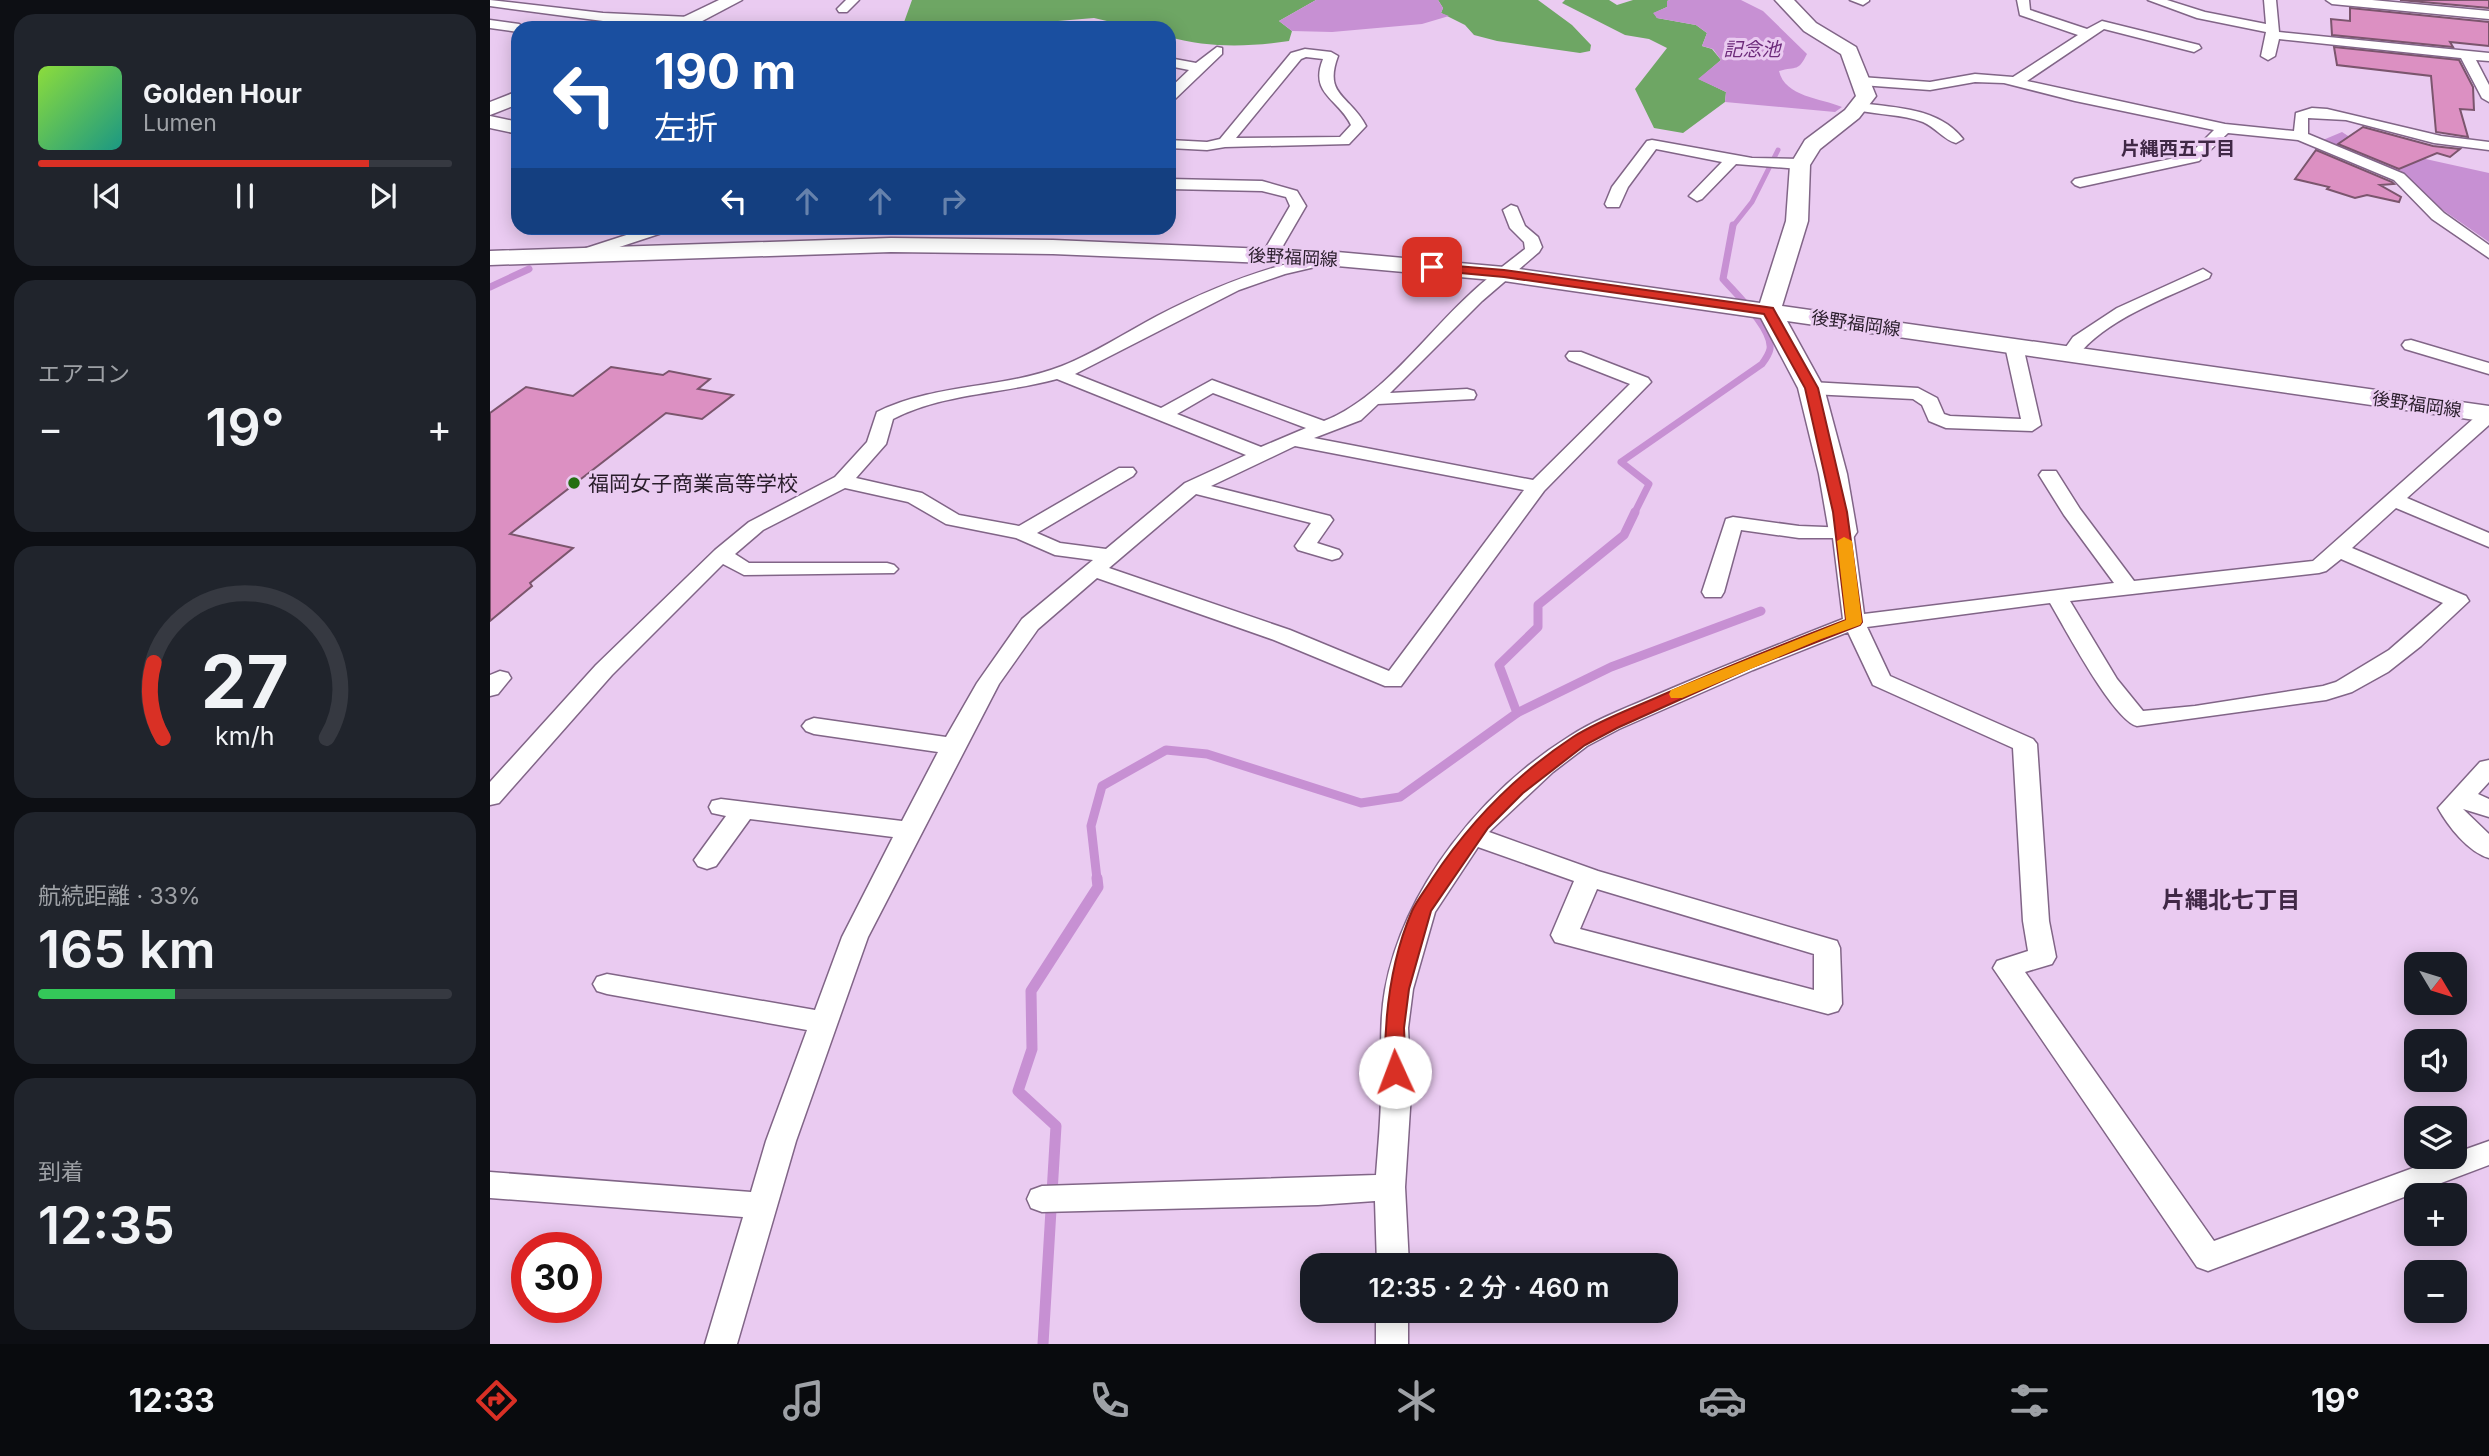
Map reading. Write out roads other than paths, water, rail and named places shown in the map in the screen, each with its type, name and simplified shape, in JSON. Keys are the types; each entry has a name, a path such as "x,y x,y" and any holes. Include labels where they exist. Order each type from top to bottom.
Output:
{"street":[{"path":"527,9 549,0"},
{"path":"688,21 733,0"},
{"path":"1784,0 1810,27 1849,51 1866,96 1861,107 1815,144 1800,164 1799,207 1790,250 1769,311 1811,388 1843,531 1854,622 1881,680 2025,744 2036,921 2042,957 2007,968 2208,1257 2327,1210 2489,1153"},
{"path":"2023,0 2024,12 2089,33"},
{"path":"2154,0 2272,32 2489,57"},
{"path":"2268,56 2272,32 2270,0"},
{"path":"2332,0 2489,15"},
{"path":"490,2 527,9 648,21"},
{"path":"603,17 632,4"},
{"path":"490,24 511,27"},
{"path":"2015,82 2102,25 2194,48"},
{"path":"1176,90 1217,51"},
{"path":"1176,144 1207,146 1225,143 1344,141 1359,126 1354,113 1331,93 1327,85 1324,77 1331,56 1305,53 1296,55 1225,143"},
{"path":"2466,54 2489,98"},
{"path":"1176,63 1199,68"},
{"path":"1861,81 1930,86 1982,78 2015,82 2225,128 2301,136 2399,177 2438,216 2489,253"},
{"path":"490,109 511,100"},
{"path":"1861,107 1923,116 1952,133 1956,139"},
{"path":"2301,136 2301,116 2305,113 2320,113 2345,115 2435,139 2489,146"},
{"path":"490,122 511,126"},
{"path":"2080,183 2194,158 2225,128"},
{"path":"1613,204 1620,187 1652,144 1761,164 1800,164"},
{"path":"1697,196 1733,159"},
{"path":"1176,184 1262,187 1292,194 1298,206 1269,256"},
{"path":"722,1344 781,1141 855,937 988,683 1030,624 1192,487 1261,454 1354,416 1373,399 1476,297 1534,247 1532,240 1518,228 1511,211"},
{"path":"580,255 641,235"},
{"path":"1159,235 1174,250"},
{"name":"後野福岡線","path":"490,258 891,245 1174,250 1336,259 1504,274 2489,414"},
{"path":"490,797 604,670 722,554 756,526 842,481 876,444 884,416 899,407 1057,373 1206,299 1291,265 1336,259"},
{"path":"2070,354 2079,341 2123,312 2203,274"},
{"path":"2411,345 2489,369"},
{"path":"1811,388 1918,394 1930,402 1936,417 1946,422 2032,425 2014,346"},
{"path":"842,481 915,497 953,520 1022,533 1055,549 1102,563 1393,681 1537,487 1642,382 1575,356"},
{"path":"1057,373 1261,454"},
{"path":"1163,414 1212,386 1324,428"},
{"path":"1373,399 1467,395"},
{"path":"1393,1253 1390,1186 1396,1093 1394,1028 1399,989 1422,911 1473,836 1517,789 1579,741 1668,698 1815,635 1854,622 2319,567 2489,414"},
{"path":"1293,440 1537,487"},
{"path":"1022,533 1126,472"},
{"path":"2049,475 2071,511 2130,590"},
{"path":"1192,487 1323,520 1305,545 1332,554"},
{"path":"2394,500 2489,541"},
{"path":"1713,592 1733,523 1799,532 1843,531"},
{"path":"2057,597 2108,682 2137,719 2326,693 2346,688 2411,644 2458,601 2338,550"},
{"path":"722,554 744,569 887,569"},
{"path":"814,726 953,746"},
{"path":"2489,768 2450,808 2455,817 2489,849"},
{"path":"2461,796 2489,808"},
{"path":"707,860 733,809 910,831"},
{"path":"1473,836 1589,877 1827,948 1828,1004 1564,935 1589,877"},
{"path":"607,984 824,1022"},
{"path":"490,1185 762,1206"},
{"path":"1042,1199 1318,1192 1390,1186"},
{"path":"1392,1323 1392,1344"}],"water":[{"path":"1316,0 1438,0 1443,8 1441,13 1449,16 1422,24 1332,32 1292,31 1279,21"},
{"name":"記念池","path":"1741,0 1763,11 1807,54 1799,66 1779,71 1783,80 1796,91 1842,107 1835,112 1725,102 1726,92 1698,79 1721,60 1713,49 1702,46 1707,33 1696,25 1657,18 1653,13 1667,7 1667,1"},
{"path":"2342,132 2362,145 2489,173 2489,242 2427,199 2404,175 2323,140"}],"waterway":[{"path":"1733,226 1752,202 1778,150"},
{"path":"1635,512 1649,484 1621,462 1762,364 1770,349 1766,332 1760,322 1723,279 1733,225"},
{"path":"490,287 529,269"},
{"path":"1517,713 1499,665 1538,627 1538,605 1624,535 1635,512"},
{"path":"1517,713 1611,667 1761,611"},
{"path":"1097,879 1091,826 1102,786 1166,750 1207,754 1361,803 1400,797 1517,713"},
{"path":"1043,1344 1056,1126 1018,1091 1032,1049 1031,991 1098,887 1097,878"}],"place":[{"name":"福岡女子商業高等学校","path":"574,483"}],"district":[{"name":"片縄西五丁目","path":"2178,148"},
{"name":"片縄北七丁目","path":"2231,900"}]}
